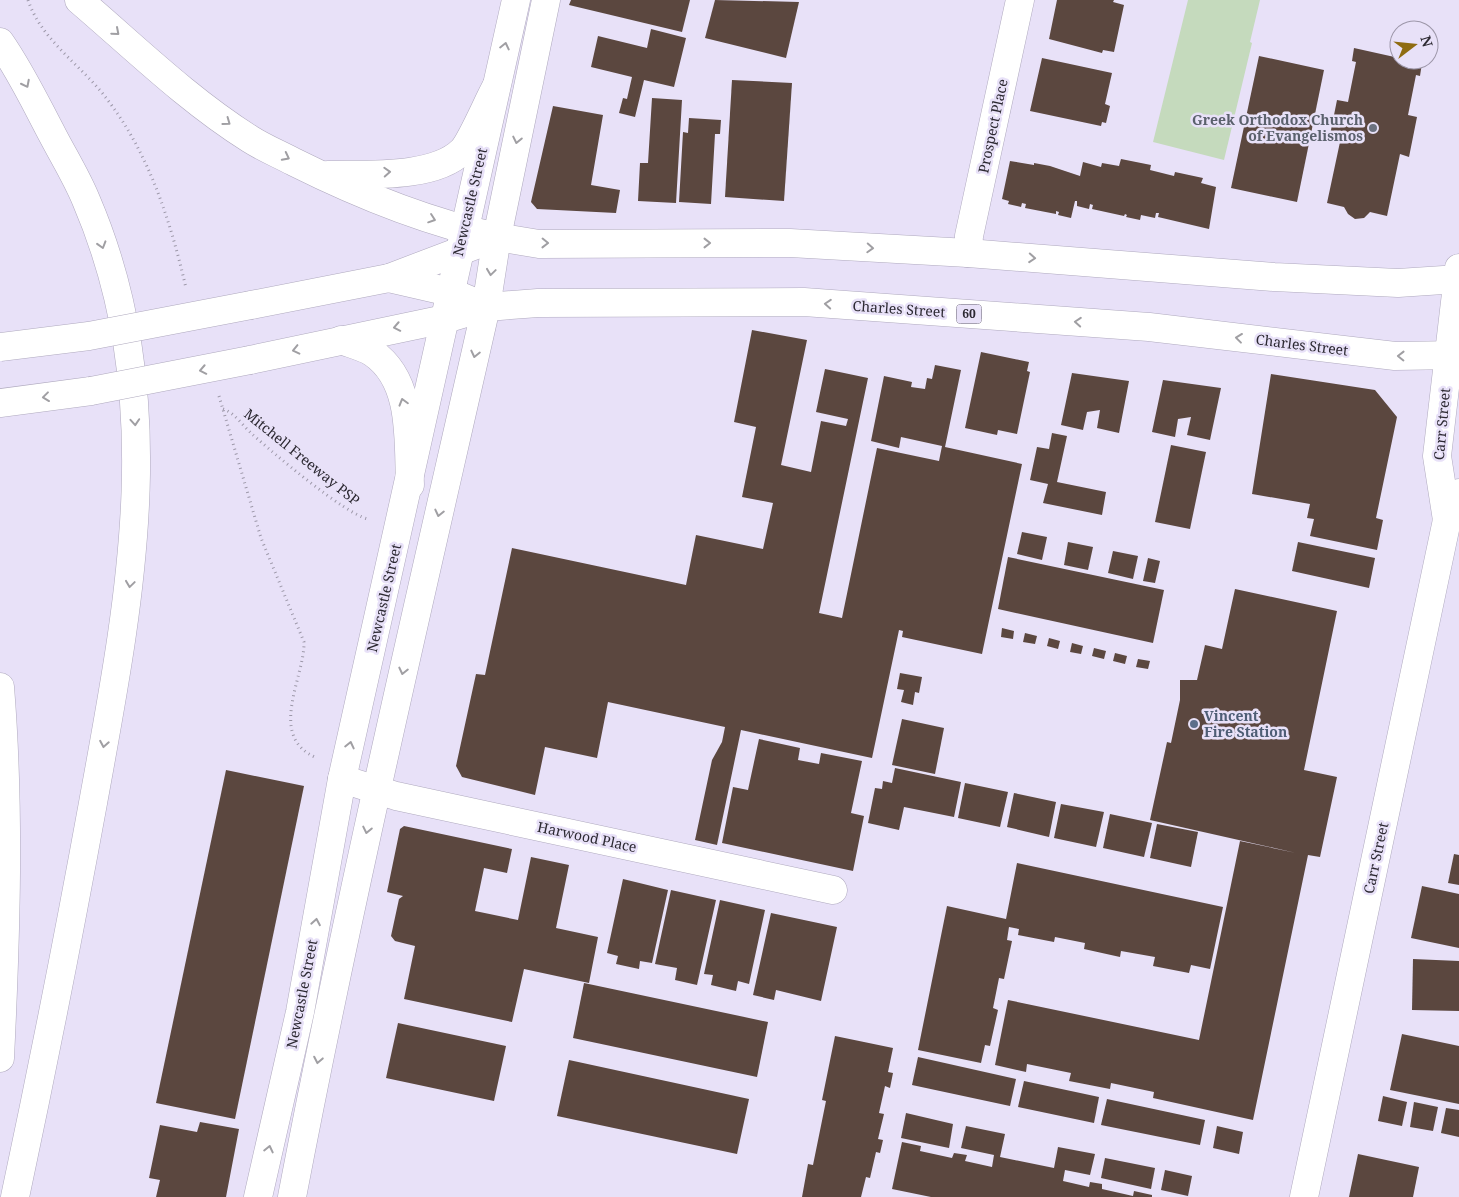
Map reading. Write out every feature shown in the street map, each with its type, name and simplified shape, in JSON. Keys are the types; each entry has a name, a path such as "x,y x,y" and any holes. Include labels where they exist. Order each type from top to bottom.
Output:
{"main road":[{"path":"79,0 187,93 250,139 321,176 416,214 461,242"},
{"name":"Newcastle Street","path":"258,1197 300,1012 342,779 410,485 461,242 516,0"},
{"name":"Newcastle Street","path":"292,1197 332,993 376,790 486,307 497,237 546,0"},
{"name":"Prospect Place","path":"968,253 969,236 1020,0"},
{"path":"0,42 17,67 86,200 115,287 129,353 137,455 136,524 121,650 53,1019 15,1197"},
{"path":"321,176 423,170 446,162 462,151 496,87"},
{"path":"0,347 89,336 389,278 461,242 497,237 539,244 790,243 968,253 1274,277 1398,283 1458,276"},
{"name":"Carr Street","path":"1448,520 1437,456 1454,356 1458,276"},
{"path":"389,278 448,305"},
{"name":"Charles Street","path":"0,403 91,391 250,360 341,340 448,305 486,307 538,303 804,302 1148,328 1395,356 1454,356"},
{"path":"341,340 372,352 383,361 394,377 405,406 410,485"},
{"name":"Carr Street","path":"1304,1197 1448,520 1459,493"},
{"path":"0,687 4,742 6,836 4,973 0,1058"},
{"name":"Harwood Place","path":"342,779 376,790 833,890"}],"path":[{"name":"Mitchell Freeway PSP","path":"223,409 260,441 358,517 368,519"}],"green space":[{"path":"1188,0 1260,0 1250,42 1252,43 1224,160 1153,142"}],"building":[{"path":"571,0 690,0 682,32 569,5"},
{"path":"715,0 799,2 786,58 705,38"},
{"path":"1057,0 1114,0 1113,2 1124,5 1114,52 1103,50 1102,53 1049,39"},
{"path":"651,29 686,38 674,87 644,80 635,117 619,113 623,98 627,99 632,77 591,67 598,36 647,48"},
{"name":"Greek Orthodox Church of Evangelismos","path":"1354,48 1389,56 1389,70 1421,70 1420,76 1416,75 1408,115 1417,117 1409,157 1400,154 1387,216 1370,212 1364,218 1355,219 1348,214 1344,207 1327,203 1340,142 1329,140 1337,100 1348,102 1356,62 1352,61"},
{"path":"1259,56 1324,70 1297,202 1231,188"},
{"path":"1042,58 1112,73 1105,104 1110,106 1106,123 1102,122 1101,126 1030,111"},
{"path":"732,80 792,83 784,201 725,197"},
{"path":"652,98 682,100 676,203 638,201 640,163 648,163"},
{"path":"553,106 603,115 591,185 620,190 616,213 537,209 531,202"},
{"path":"689,118 721,120 720,134 715,134 711,204 679,202 683,132 688,133"},
{"path":"1121,159 1151,165 1150,170 1174,176 1175,172 1203,178 1201,183 1216,187 1209,229 1158,217 1159,213 1156,213 1155,218 1141,215 1140,220 1126,217 1127,215 1125,214 1124,216 1092,209 1093,205 1090,204 1089,209 1077,206 1077,201 1075,201 1071,218 1058,215 1059,212 1056,211 1056,214 1025,208 1026,204 1022,203 1021,207 1008,204 1009,201 1002,199 1010,161 1050,166 1080,176 1083,162 1101,167 1102,163 1119,166"},
{"path":"752,330 807,340 781,465 811,472 821,421 846,426 848,419 816,412 825,369 868,378 819,613 842,618 877,448 939,461 942,446 901,437 899,448 871,441 884,376 912,382 911,387 925,389 927,378 932,379 935,365 961,370 945,447 1022,464 982,654 902,637 903,631 899,630 872,758 741,730 717,845 695,840 712,760 722,742 725,727 608,702 597,758 545,747 535,795 462,777 456,766 476,674 485,675 512,548 686,585 696,535 763,549 773,503 742,497 756,427 734,422"},
{"path":"981,352 1029,362 1027,371 1030,372 1017,434 998,430 997,435 965,428"},
{"path":"1072,373 1129,381 1119,433 1097,428 1100,410 1087,412 1083,430 1061,425"},
{"path":"1271,374 1375,390 1397,417 1376,518 1383,520 1377,550 1310,536 1314,519 1307,518 1310,504 1252,494"},
{"path":"1163,380 1221,388 1210,440 1187,435 1191,417 1178,419 1175,437 1152,432"},
{"path":"1052,433 1067,436 1057,482 1106,492 1102,515 1043,503 1048,484 1030,480 1037,447 1049,449"},
{"path":"1171,445 1206,452 1190,529 1155,522"},
{"path":"1022,532 1047,537 1042,560 1017,554"},
{"path":"1068,542 1093,547 1088,570 1064,565"},
{"path":"1298,542 1375,558 1369,588 1292,571"},
{"path":"1113,551 1138,556 1133,579 1108,573"},
{"path":"1008,557 1164,590 1153,643 998,609"},
{"path":"1148,558 1160,561 1155,583 1143,581"},
{"path":"1235,589 1337,611 1304,770 1337,777 1320,857 1308,855 1253,1120 1153,1098 1154,1092 1111,1083 1110,1089 1069,1081 1071,1073 1027,1064 1026,1072 995,1065 1008,1000 1199,1040 1240,841 1296,853 1150,820 1167,742 1171,743 1180,700 1180,680 1197,680 1205,645 1222,649"},
{"path":"1002,628 1014,631 1013,639 1001,637"},
{"path":"1025,633 1037,636 1035,644 1023,642"},
{"path":"1049,638 1060,641 1058,649 1047,646"},
{"path":"1072,643 1083,646 1081,654 1070,652"},
{"path":"1094,648 1106,651 1104,659 1092,656"},
{"path":"1115,653 1127,656 1125,664 1113,661"},
{"path":"1138,659 1150,661 1148,669 1136,667"},
{"path":"900,673 922,677 919,693 915,692 913,705 901,702 904,690 897,689"},
{"path":"902,719 944,728 935,774 892,765"},
{"path":"759,739 800,748 798,760 819,764 821,753 862,761 851,813 864,816 853,871 722,843 733,787 748,790"},
{"path":"895,768 961,782 954,817 904,807 899,830 868,823 875,788 882,789 883,781 892,783"},
{"path":"226,770 304,786 235,1119 156,1103"},
{"path":"965,783 1008,792 1000,827 958,818"},
{"path":"1014,793 1056,802 1049,837 1007,827"},
{"path":"1061,804 1104,812 1096,847 1054,838"},
{"path":"1110,814 1152,823 1144,857 1103,848"},
{"path":"1157,824 1198,832 1191,867 1150,858"},
{"path":"404,826 512,849 507,873 484,868 475,911 518,920 531,857 569,865 556,928 598,937 589,983 524,969 512,1022 404,999 415,946 395,941 391,936 399,899 403,896 387,892 400,829"},
{"path":"1454,854 1459,855 1459,885 1448,883"},
{"path":"1017,863 1223,907 1210,969 1191,965 1189,973 1153,966 1155,957 1121,951 1120,957 1084,949 1085,943 1055,937 1054,942 1018,935 1019,929 1009,927 1007,940 1012,941 1004,979 999,978 993,1008 998,1010 990,1046 985,1045 981,1063 918,1050 947,906 1006,919"},
{"path":"623,879 668,890 652,963 640,961 639,969 616,964 618,956 607,953"},
{"path":"1422,886 1459,894 1459,948 1411,938"},
{"path":"671,890 716,900 697,985 675,980 677,968 655,964"},
{"path":"720,900 765,910 749,984 738,981 736,991 711,985 713,975 704,974"},
{"path":"771,913 837,927 821,1001 776,990 774,1000 753,995"},
{"path":"1413,959 1459,961 1459,1011 1412,1010"},
{"path":"584,983 768,1022 757,1077 573,1038"},
{"path":"398,1023 506,1046 494,1101 386,1078"},
{"path":"1402,1034 1459,1046 1459,1104 1390,1090"},
{"path":"835,1036 893,1048 888,1072 893,1073 890,1088 885,1086 879,1113 884,1114 878,1139 883,1140 880,1153 876,1152 870,1178 866,1177 861,1197 802,1197 808,1164 813,1165 826,1101 822,1100"},
{"path":"918,1057 1016,1079 1010,1106 912,1085"},
{"path":"569,1060 749,1099 737,1154 557,1116"},
{"path":"1024,1081 1099,1097 1094,1123 1018,1107"},
{"path":"1383,1096 1407,1102 1402,1126 1378,1121"},
{"path":"1107,1099 1205,1120 1200,1145 1101,1125"},
{"path":"1414,1102 1438,1107 1433,1131 1410,1127"},
{"path":"1446,1108 1459,1110 1459,1137 1441,1133"},
{"path":"906,1113 953,1124 949,1148 901,1138"},
{"path":"200,1122 239,1129 226,1197 156,1197 160,1180 149,1178 160,1125 197,1132"},
{"path":"966,1126 1005,1134 1000,1157 1054,1168 1058,1147 1095,1154 1090,1175 1065,1170 1063,1181 1089,1187 1090,1182 1102,1184 1102,1189 1133,1196 1134,1191 1152,1195 1152,1197 931,1197 892,1189 902,1142 921,1146 920,1151 952,1158 954,1153 967,1155 965,1161 992,1167 994,1155 961,1148"},
{"path":"1217,1126 1243,1132 1239,1154 1213,1148"},
{"path":"1358,1154 1419,1167 1413,1197 1349,1197"},
{"path":"1105,1158 1155,1168 1151,1189 1101,1178"},
{"path":"1165,1170 1192,1176 1188,1196 1161,1190"}],"place":[{"name":"Greek Orthodox Church of Evangelismos","path":"1373,128"},
{"name":"Vincent Fire Station","path":"1194,724"}]}
